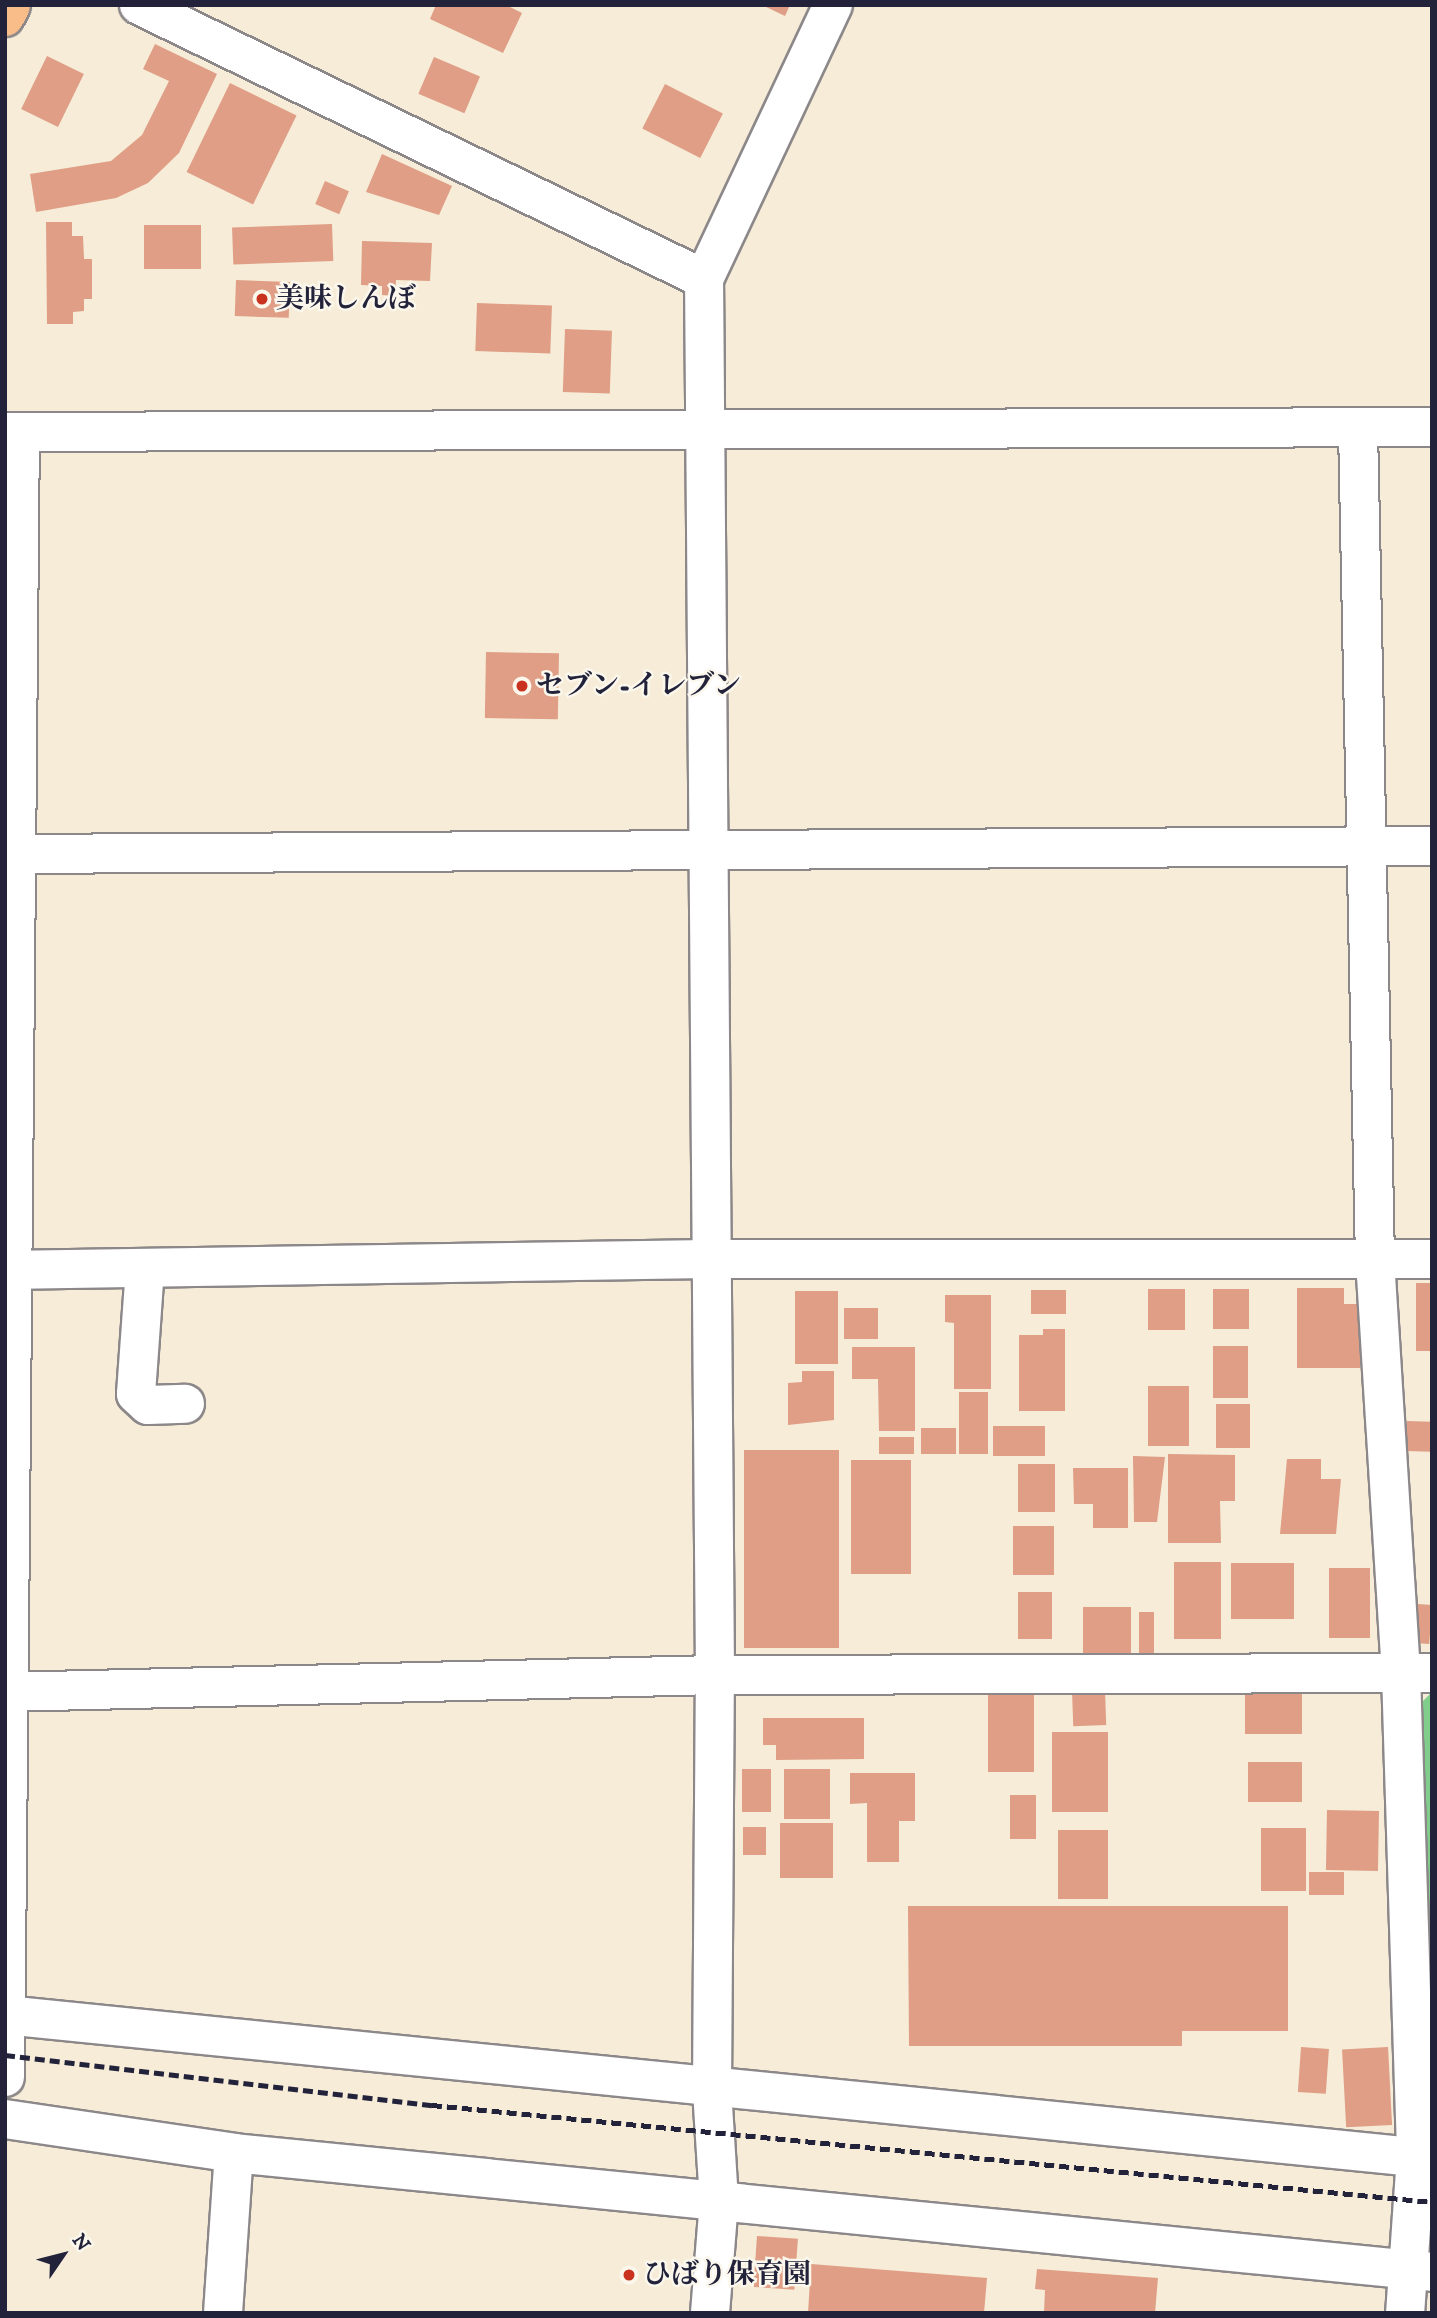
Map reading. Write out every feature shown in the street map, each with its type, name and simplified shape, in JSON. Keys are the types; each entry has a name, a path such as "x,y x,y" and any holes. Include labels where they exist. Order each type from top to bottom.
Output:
{"main road":[{"path":"5,18 11,5"}],"street":[{"path":"139,5 704,279"},
{"path":"710,2313 719,2202 712,2090 715,1675 702,428 704,279 833,5"},
{"path":"5,2077 13,432 1432,427"},
{"path":"1359,428 1375,1260 1417,1673 1424,2158 1421,2271 1405,2313"},
{"path":"10,854 1432,846"},
{"path":"9,1270 709,1259 1432,1259"},
{"path":"145,1268 136,1394 148,1405 185,1404"},
{"path":"8,1692 715,1675 1417,1673"},
{"path":"7,2015 712,2090 1424,2158"},
{"path":"5,2119 234,2153 1421,2271"},
{"path":"223,2313 234,2153"}],"green space":[{"path":"1432,1692 1432,2037 1427,2036 1412,1712"}],"building":[{"path":"436,5 506,5 522,13 503,53 430,19"},
{"path":"762,5 790,5 785,16"},
{"path":"155,44 217,74 179,153 148,183 116,198 36,212 30,174 111,161 142,135 169,81 143,69"},
{"path":"47,56 84,74 58,127 21,109"},
{"path":"434,57 480,77 464,113 418,94"},
{"path":"230,83 297,115 253,204 187,172"},
{"path":"665,84 723,114 700,158 642,129"},
{"path":"382,154 452,186 439,215 366,192"},
{"path":"325,181 349,191 339,214 315,204"},
{"path":"46,222 72,222 72,236 83,236 84,259 92,259 92,299 84,299 84,311 73,312 73,324 47,324"},
{"path":"332,224 333,261 233,264 232,227"},
{"path":"144,225 201,225 201,269 144,269"},
{"path":"362,241 432,243 430,281 396,280 395,296 382,295 382,286 361,285"},
{"name":"美味しんぼ","path":"236,280 290,282 289,318 235,316"},
{"path":"477,303 552,306 550,354 475,351"},
{"path":"565,329 612,331 610,394 563,392"},
{"name":"セブン-イレブン","path":"486,652 559,653 558,719 485,718"},
{"path":"1416,1283 1432,1283 1432,1351 1416,1351"},
{"path":"1297,1288 1344,1288 1344,1304 1360,1304 1360,1368 1297,1368"},
{"path":"1148,1289 1185,1289 1185,1330 1148,1330"},
{"path":"1213,1289 1249,1289 1249,1329 1213,1329"},
{"path":"1031,1290 1066,1290 1066,1314 1031,1314"},
{"path":"795,1291 838,1291 838,1364 795,1364"},
{"path":"945,1295 991,1295 991,1389 954,1389 954,1323 945,1322"},
{"path":"844,1308 878,1308 878,1339 844,1339"},
{"path":"1043,1329 1065,1329 1065,1411 1019,1411 1019,1335 1043,1335"},
{"path":"1213,1346 1248,1346 1248,1398 1213,1398"},
{"path":"852,1347 915,1347 915,1431 879,1431 878,1379 852,1379"},
{"path":"802,1371 834,1371 834,1420 788,1425 788,1383 802,1382"},
{"path":"1148,1386 1189,1386 1189,1446 1148,1446"},
{"path":"959,1392 988,1392 988,1454 959,1454"},
{"path":"1216,1404 1250,1404 1250,1448 1216,1448"},
{"path":"1407,1421 1432,1422 1431,1452 1406,1451"},
{"path":"993,1426 1045,1426 1045,1456 993,1456"},
{"path":"921,1428 956,1428 956,1454 921,1454"},
{"path":"879,1437 914,1437 914,1454 879,1454"},
{"path":"744,1450 839,1450 839,1648 744,1648"},
{"path":"1168,1454 1235,1455 1235,1501 1220,1501 1221,1543 1168,1543"},
{"path":"1133,1456 1165,1457 1157,1522 1134,1522"},
{"path":"1287,1459 1321,1459 1321,1479 1341,1479 1336,1534 1280,1534"},
{"path":"851,1460 911,1460 911,1574 851,1574"},
{"path":"1018,1464 1055,1464 1055,1512 1018,1512"},
{"path":"1073,1468 1128,1468 1128,1528 1093,1528 1093,1504 1074,1504"},
{"path":"1013,1526 1054,1526 1054,1575 1013,1575"},
{"path":"1174,1562 1221,1562 1221,1639 1174,1639"},
{"path":"1231,1563 1294,1563 1294,1619 1231,1619"},
{"path":"1329,1568 1370,1568 1370,1638 1329,1638"},
{"path":"1018,1592 1052,1592 1052,1639 1018,1639"},
{"path":"1418,1604 1432,1605 1429,1644 1415,1643"},
{"path":"1083,1607 1131,1607 1131,1659 1083,1659"},
{"path":"1139,1612 1154,1612 1154,1657 1139,1657"},
{"path":"1105,1690 1106,1725 1073,1726 1072,1691"},
{"path":"1245,1692 1302,1692 1302,1734 1245,1734"},
{"path":"988,1694 1034,1694 1034,1772 988,1772"},
{"path":"763,1718 864,1718 864,1759 776,1760 776,1745 763,1745"},
{"path":"1052,1732 1108,1732 1108,1812 1052,1812"},
{"path":"1248,1762 1302,1762 1302,1802 1248,1802"},
{"path":"742,1769 771,1769 771,1812 742,1812"},
{"path":"784,1769 830,1769 830,1819 784,1819"},
{"path":"850,1773 915,1773 915,1821 899,1821 899,1862 867,1862 867,1803 850,1804"},
{"path":"1010,1795 1036,1795 1036,1839 1010,1839"},
{"path":"1327,1810 1379,1811 1378,1871 1326,1870"},
{"path":"780,1823 833,1823 833,1878 780,1878"},
{"path":"743,1827 766,1827 766,1855 743,1855"},
{"path":"1261,1828 1306,1828 1306,1891 1261,1891"},
{"path":"1058,1830 1108,1830 1108,1899 1058,1899"},
{"path":"1309,1872 1344,1872 1344,1895 1309,1895"},
{"path":"908,1906 1288,1906 1288,2031 1182,2031 1182,2046 909,2046"},
{"path":"1301,2047 1329,2049 1326,2094 1298,2092"},
{"path":"1388,2047 1392,2125 1346,2127 1342,2049"},
{"path":"757,2236 798,2239 794,2290 753,2287"},
{"path":"811,2264 987,2278 984,2313 808,2313"},
{"path":"1037,2269 1158,2278 1155,2313 1044,2313 1045,2290 1035,2289"}],"railway":[{"path":"5,2055 432,2105 1432,2202"}],"place":[{"name":"美味しんぼ","path":"262,299"},
{"name":"セブン-イレブン","path":"522,686"},
{"name":"ひばり保育園","path":"629,2275"}]}
